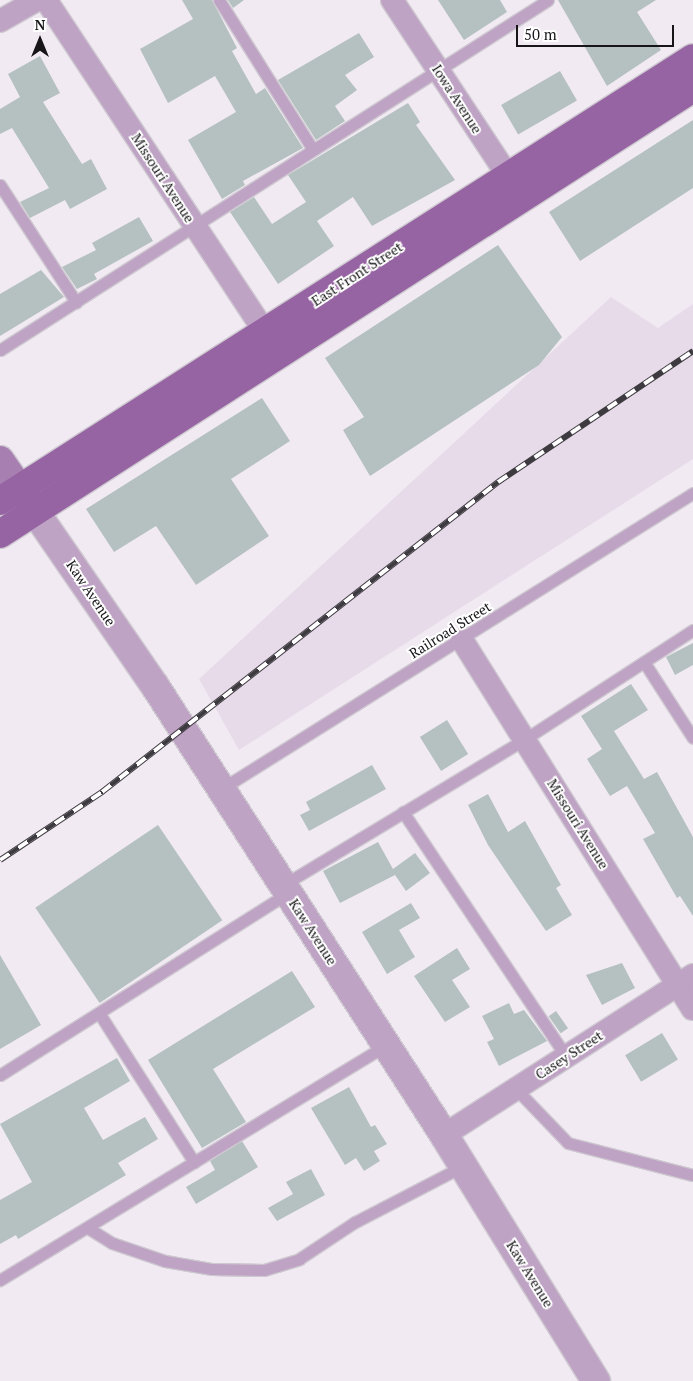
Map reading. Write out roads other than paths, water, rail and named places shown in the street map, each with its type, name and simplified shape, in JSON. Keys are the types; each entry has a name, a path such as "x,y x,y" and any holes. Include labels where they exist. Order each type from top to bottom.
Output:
{"main road":[{"name":"East Front Street","path":"0,534 36,512 273,344 516,187 693,58"},
{"name":"East Front Street","path":"516,187 693,88"},
{"name":"East Front Street","path":"10,495 273,344"},
{"name":"Kaw Avenue","path":"0,460 10,495 36,512"}],"street":[{"path":"0,21 37,0"},
{"name":"Missouri Avenue","path":"46,0 273,344"},
{"name":"Iowa Avenue","path":"392,0 516,187"},
{"name":"Kaw Avenue","path":"36,512 221,789 386,1044 596,1381"},
{"name":"Missouri Avenue","path":"462,640 525,739 685,980 693,1008"},
{"name":"Casey Street","path":"444,1135 685,980"}],"lane":[{"path":"219,0 312,148"},
{"path":"0,350 196,227 312,148 437,67 548,0"},
{"path":"0,185 76,302"},
{"name":"Railroad Street","path":"221,789 462,640 693,493"},
{"path":"0,1076 99,1013 403,812 525,739 693,630"},
{"path":"644,662 693,738"},
{"path":"403,812 566,1056"},
{"path":"99,1013 194,1162"},
{"path":"0,1280 88,1228 386,1044"},
{"path":"516,1089 568,1143 693,1175"},
{"path":"88,1228 112,1243 165,1261 212,1269 264,1270 300,1259 355,1222 463,1166"}],"railway":[{"path":"0,860 102,792 498,482 693,351"}]}
